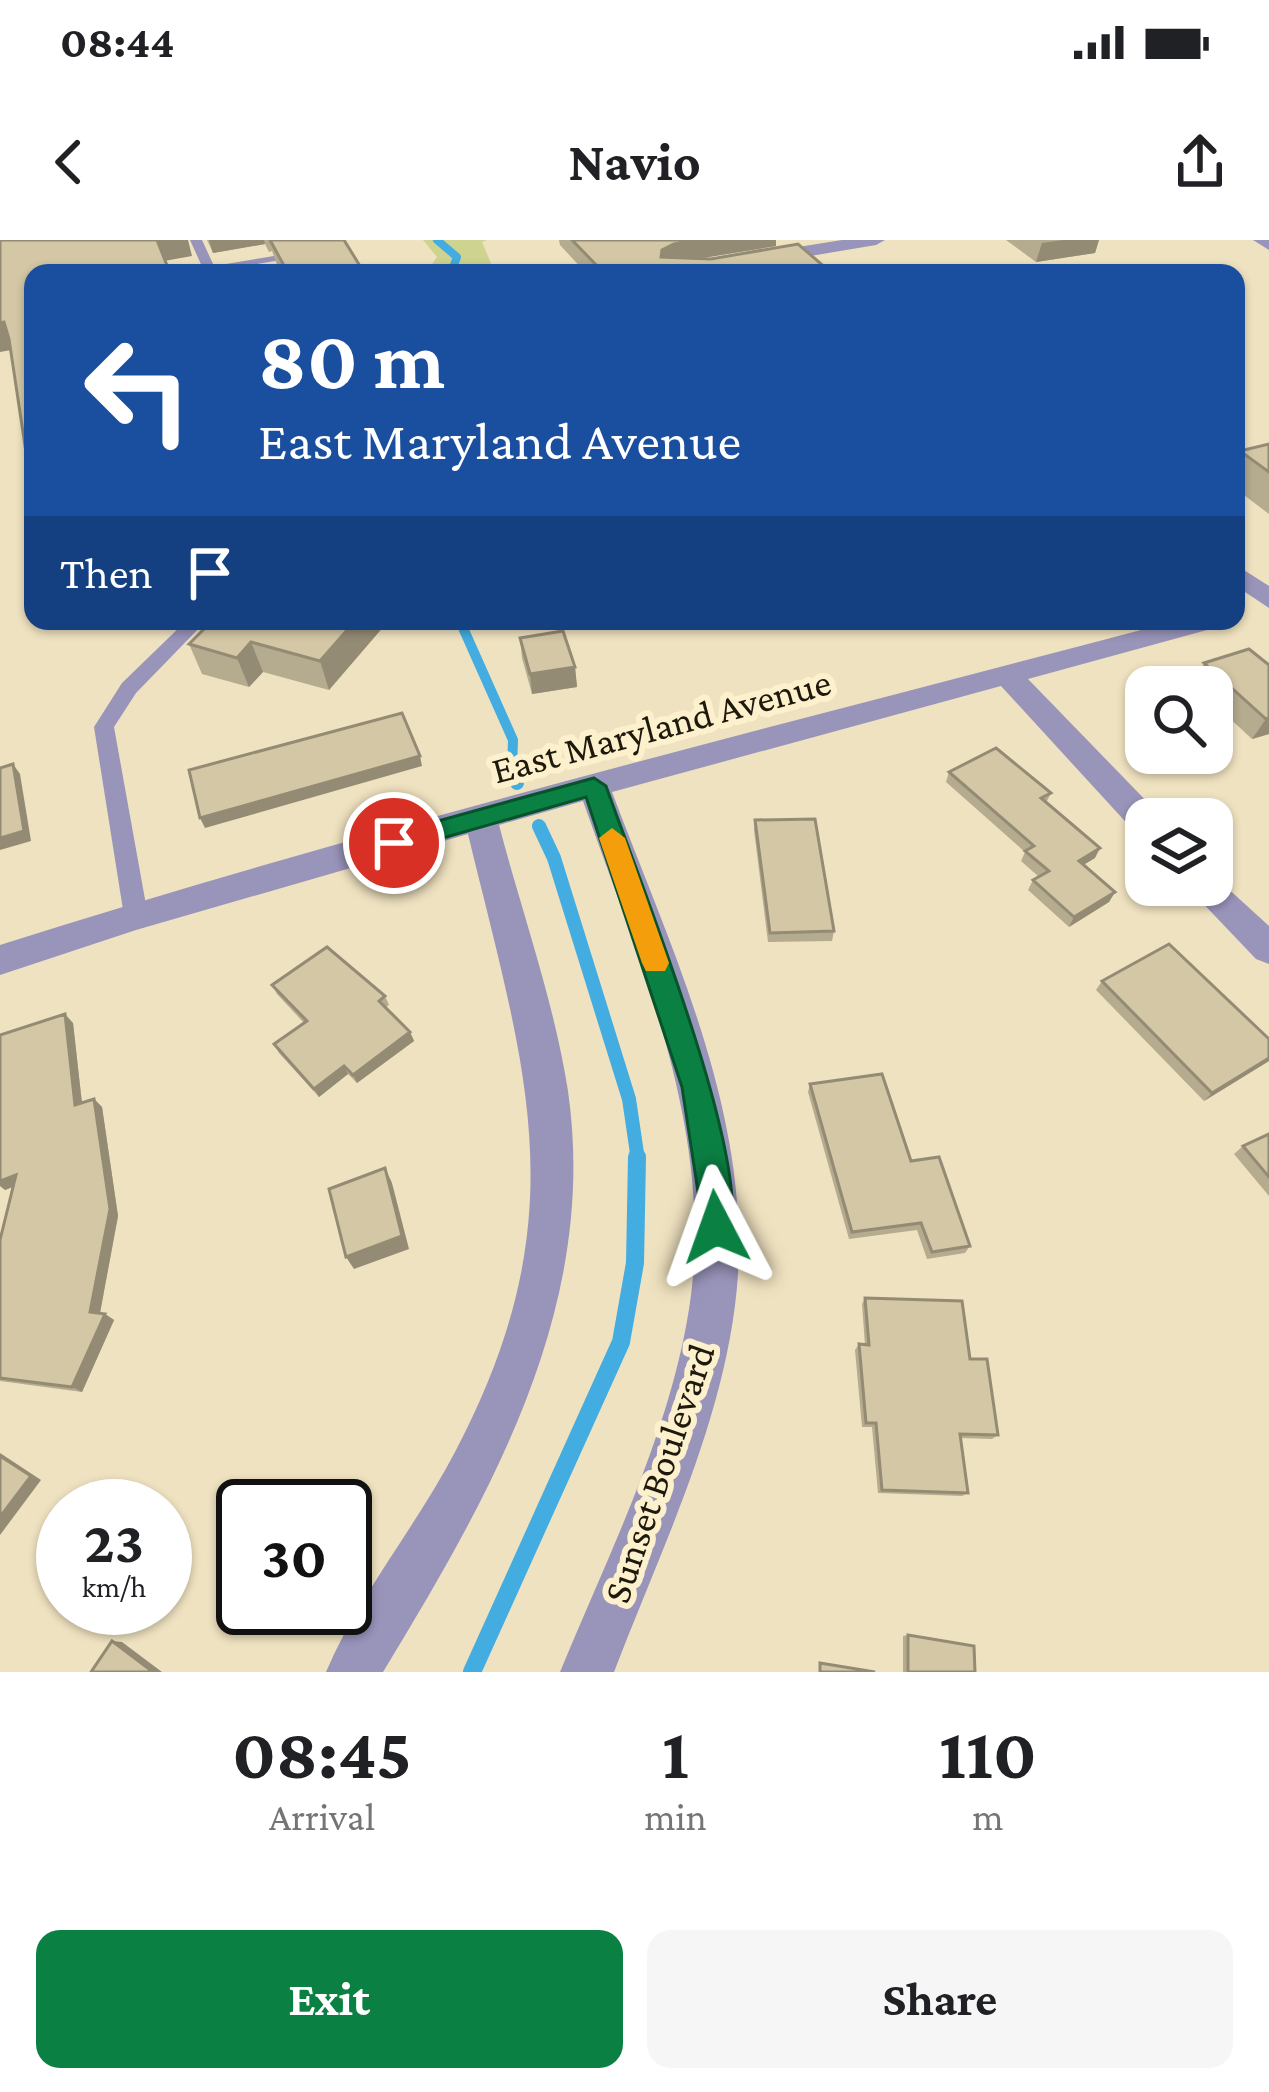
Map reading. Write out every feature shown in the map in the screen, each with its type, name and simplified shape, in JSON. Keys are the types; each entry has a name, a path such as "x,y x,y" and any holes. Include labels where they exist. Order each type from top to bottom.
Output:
{"street":[{"path":"749,264 833,254 876,240"},
{"path":"1245,581 1269,602"},
{"name":"East Maryland Avenue","path":"0,960 136,916 594,786 1174,630"},
{"path":"1007,675 1125,800"},
{"name":"Sunset Boulevard","path":"587,1672 705,1350 716,1272 714,1183 697,1087 594,786"},
{"path":"353,1672 465,1490 509,1389 548,1269 555,1171 548,1091 481,818"},
{"path":"1227,906 1269,949"}],"lane":[{"path":"254,264 320,252"},
{"path":"136,916 104,728 129,688 188,630"}],"green space":[{"path":"423,240 487,240 482,242 491,264 432,264 437,257"}],"building":[{"path":"0,240 157,240 166,264 24,264 24,439 9,339 4,322 0,323"},
{"path":"270,240 344,240 359,264 283,264"},
{"path":"572,240 698,240 674,244 662,250 661,257 711,259 798,244 821,264 595,264"},
{"path":"1269,444 1269,472 1245,455 1245,450"},
{"path":"203,630 347,630 320,661 251,642 237,658 189,644"},
{"path":"563,631 575,667 530,674 520,638"},
{"path":"1249,649 1269,665 1269,718 1233,689 1233,666 1204,663"},
{"path":"402,713 420,756 200,818 189,770"},
{"path":"996,748 1051,793 1041,798 1100,848 1079,861 1115,892 1074,917 1033,880 1049,871 1025,851 1034,846 949,772"},
{"path":"13,764 24,831 0,838 0,768"},
{"path":"815,819 834,931 770,933 755,820"},
{"path":"1169,944 1269,1039 1269,1058 1212,1093 1102,981"},
{"path":"327,947 385,996 379,1001 410,1032 353,1075 344,1066 314,1089 274,1044 307,1021 272,985"},
{"path":"65,1014 75,1105 94,1099 110,1209 90,1312 105,1314 72,1387 0,1378 0,1240 16,1175 0,1181 0,1035"},
{"path":"882,1074 911,1161 939,1157 970,1246 932,1252 921,1223 852,1232 810,1084"},
{"path":"1269,1134 1269,1177 1243,1146"},
{"path":"385,1168 402,1236 346,1257 329,1189"},
{"path":"865,1298 962,1301 970,1359 987,1359 998,1435 960,1434 968,1493 882,1490 876,1423 866,1423 859,1344 869,1345"},
{"path":"0,1456 31,1476 0,1517"},
{"path":"908,1635 974,1646 975,1672 908,1672"},
{"path":"112,1641 153,1672 91,1672"},
{"path":"820,1663 875,1672 820,1672"}],"waterway":[{"path":"437,240 457,257 454,264"},
{"path":"464,630 513,740 512,769"},
{"path":"512,769 517,783"},
{"path":"539,826 554,858 629,1099 638,1160"},
{"path":"472,1672 621,1342 635,1263 637,1157"}],"slow traffic":[{"path":"612,838 656,963"}],"route":[{"path":"394,843 594,786 697,1087 711,1158 716,1227"}]}
